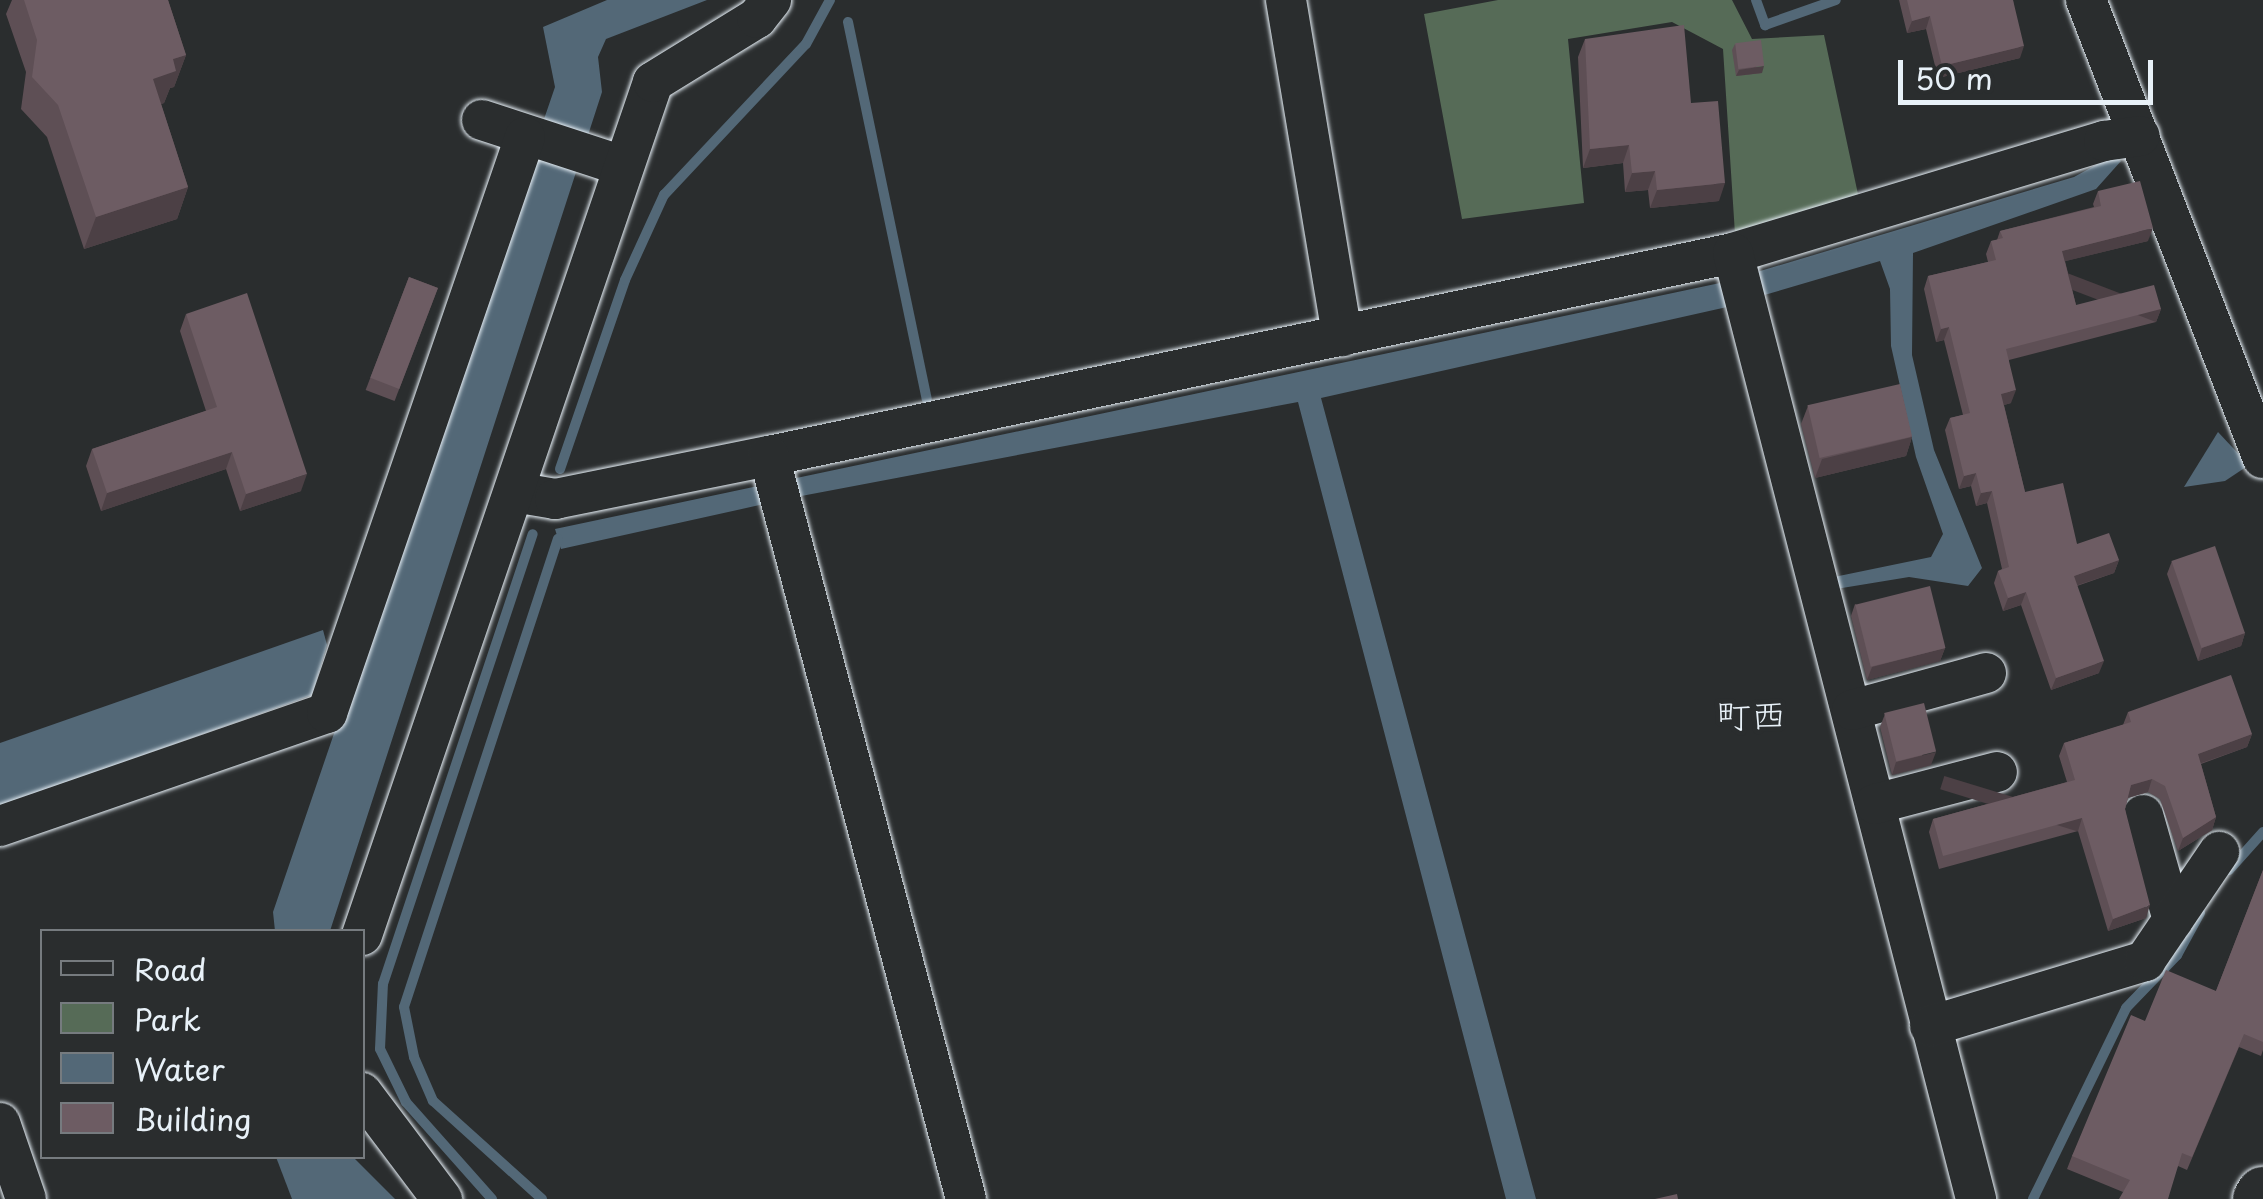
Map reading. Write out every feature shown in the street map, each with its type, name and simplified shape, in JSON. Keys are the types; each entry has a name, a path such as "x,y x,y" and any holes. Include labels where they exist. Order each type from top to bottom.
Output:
{"street":[{"path":"364,929 514,492 611,165 654,82 757,18 771,0"},
{"path":"1286,0 1342,336"},
{"path":"2086,0 2122,138 2263,458"},
{"path":"482,120 611,165"},
{"path":"0,826 327,714 528,138"},
{"path":"514,492 555,499 774,478 1342,336 1739,279 2122,138"},
{"path":"1739,279 1976,1199"},
{"path":"774,478 966,1199"},
{"path":"1852,710 1986,674"},
{"path":"1875,804 1997,772"},
{"path":"2143,816 2173,920"},
{"path":"1930,1026 2145,962 2219,852"},
{"path":"365,1097 442,1199"},
{"path":"0,1123 26,1199"}],"green space":[{"path":"1498,0 1732,0 1752,39 1824,35 1859,199 1735,234 1723,49 1672,22 1568,39 1584,203 1462,219 1424,14"}],"water":[{"path":"607,0 707,0 606,39 598,57 602,92 331,929 275,929 273,912 555,87 543,27"},
{"path":"2112,156 2121,161 2096,189 1913,253 1912,355 1934,450 1982,568 1968,586 1909,577 1836,589 1834,577 1931,557 1943,534 1916,457 1891,346 1890,289 1880,261 1761,296 1757,272 2074,177"},
{"path":"1720,283 1727,307 1321,398 1536,1199 1506,1199 1298,402 796,497 561,549 555,529"},
{"path":"2218,432 2249,465 2225,481 2184,487"},
{"path":"323,630 327,645 312,695 0,806 0,743"},
{"path":"277,1159 355,1159 395,1199 292,1199"}],"building":[{"path":"24,0 168,0 186,55 173,59 176,71 153,79 188,187 96,217 58,105 32,77 37,40"},
{"path":"1907,0 2013,0 2024,46 1942,66 1930,16 1912,21"},
{"path":"1684,25 1691,103 1718,101 1725,183 1657,190 1655,171 1632,173 1629,145 1590,149 1585,39"},
{"path":"1761,40 1764,66 1738,69 1735,43"},
{"path":"2140,181 2153,228 2062,251 2076,305 2154,285 2161,309 2006,349 2016,390 2001,394 2025,492 2063,483 2077,544 2109,533 2119,560 2074,576 2104,661 2056,678 2026,592 2008,598 1998,571 2009,567 1992,491 1981,493 1976,473 1964,476 1950,418 1970,413 1949,327 1941,329 1928,276 1996,260 1991,241 2003,238 2000,231 2101,206 2098,191"},
{"path":"409,277 438,288 399,389 370,378"},
{"path":"247,293 307,474 246,494 232,452 107,493 92,449 217,407 186,314"},
{"path":"1900,384 1912,437 1820,458 1807,405"},
{"path":"2215,546 2245,633 2201,648 2172,561"},
{"path":"1930,586 1945,648 1871,667 1855,605"},
{"path":"2231,675 2252,734 2198,754 2216,817 2183,838 2165,786 2152,779 2131,785 2125,809 2150,905 2113,919 2082,818 1943,856 1933,819 2075,780 2064,743 2131,722 2128,712"},
{"path":"1924,703 1936,752 1896,761 1884,713"},
{"path":"2263,870 2263,1042 2244,1034 2192,1157 2182,1153 2168,1199 2119,1199 2130,1180 2072,1156 2131,1015 2145,1021 2166,970 2216,991"}],"waterway":[{"path":"560,469 625,280 664,195 806,44 830,0"},
{"path":"1756,0 1765,25 1836,0"},
{"path":"848,22 927,399"},
{"path":"492,1199 406,1102 380,1049 383,984 533,534"},
{"path":"542,1199 433,1101 414,1057 404,1007 558,539"},
{"path":"2229,870 2263,832"},
{"path":"2033,1199 2126,1008 2177,955 2200,913"}],"district":[{"name":"町西","path":"1751,714"}]}
